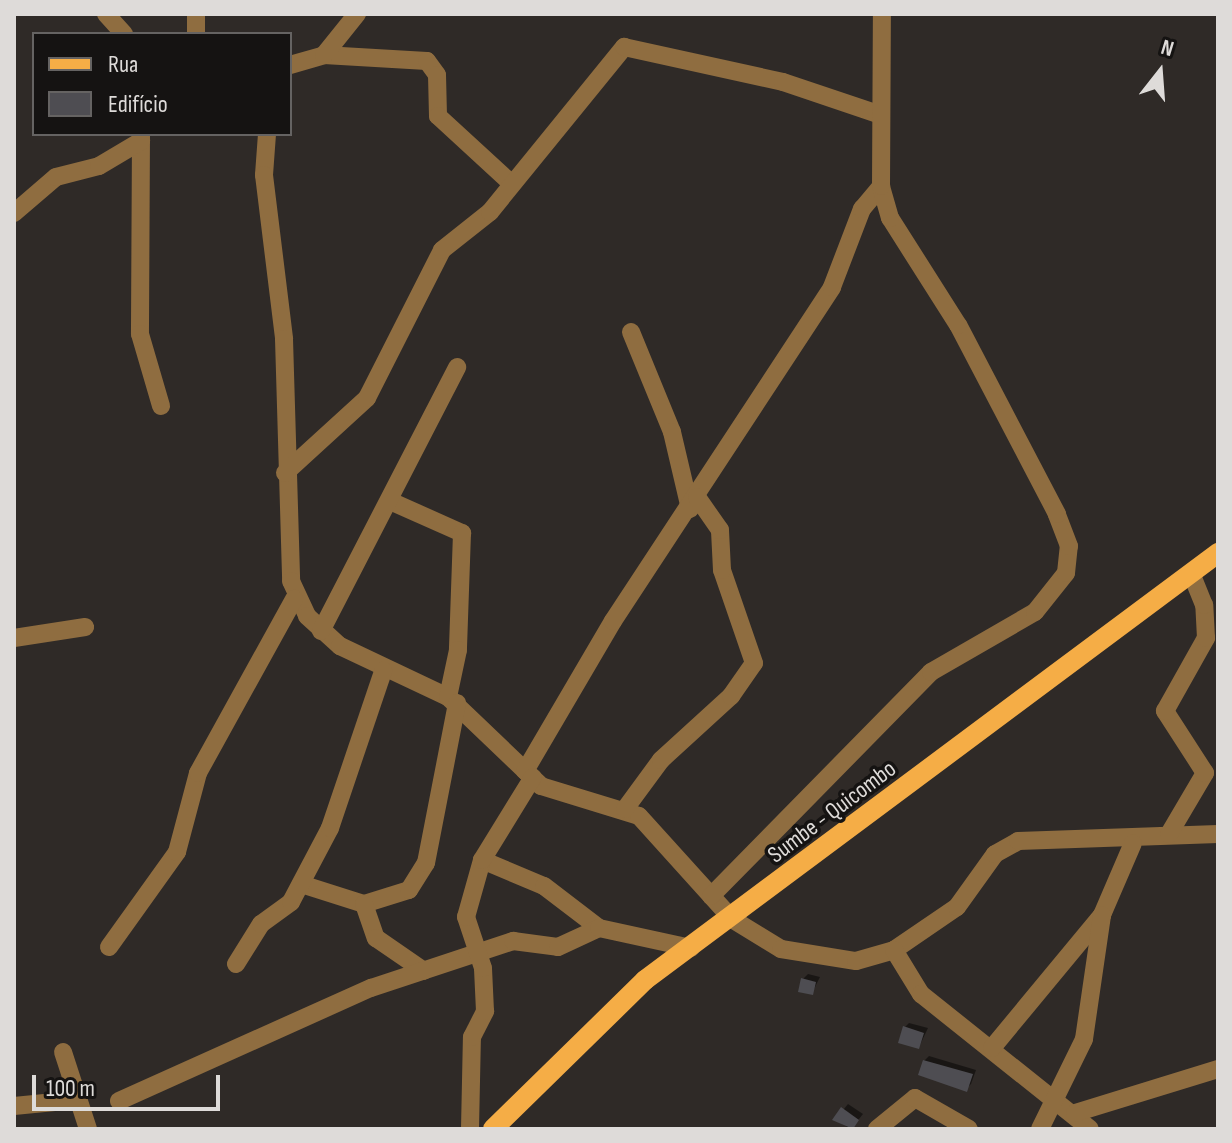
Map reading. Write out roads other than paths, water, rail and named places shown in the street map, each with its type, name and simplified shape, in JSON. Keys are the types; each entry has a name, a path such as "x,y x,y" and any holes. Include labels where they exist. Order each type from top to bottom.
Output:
{"main road":[{"name":"Sumbe - Quicombo","path":"493,1129 597,1021 1218,553"}],"street":[{"path":"106,14 122,32"},
{"path":"324,55 357,14"},
{"path":"711,896 931,672 1035,612 1066,573 1069,546 1057,514 958,325 901,240 881,186 882,14"},
{"path":"285,473 367,398 435,259 512,184 624,47 783,82 881,115"},
{"path":"292,64 324,55 427,61 437,75 438,116 512,184"},
{"path":"109,947 177,852 198,773 294,599 285,473 284,339 264,175 267,136"},
{"path":"14,213 56,177 99,166 141,138"},
{"path":"141,138 140,334 161,406"},
{"path":"470,1129 472,1037 485,1011 477,953 466,917 482,860 529,774 693,503 832,287 862,209 881,186"},
{"path":"625,809 651,772 731,696 754,663 722,570 720,530 693,503 672,432 631,332"},
{"path":"321,631 457,367"},
{"path":"301,884 364,904 409,890 426,863 453,700 462,533 390,501"},
{"path":"1169,834 1205,773 1165,711 1206,638 1204,605 1191,573"},
{"path":"294,599 321,631 383,671 453,700 529,774 558,794 625,809 650,825 732,919 781,949 856,961 894,950 957,907 995,854 1018,841 1133,843 1169,834 1218,834"},
{"path":"14,638 85,627"},
{"path":"236,964 301,884 335,817 383,671"},
{"path":"1040,1129 1084,1039 1102,915 1133,843"},
{"path":"482,860 544,886 599,928 691,948"},
{"path":"364,904 376,938 424,971"},
{"path":"992,1048 1102,915"},
{"path":"119,1101 209,1055 424,971 520,940 558,947 599,928"},
{"path":"894,950 921,994 1058,1097 1090,1129"},
{"path":"63,1052 75,1100 88,1129"},
{"path":"1075,1113 1218,1069"},
{"path":"877,1129 915,1098 969,1129"},
{"path":"14,1106 75,1100"}]}
